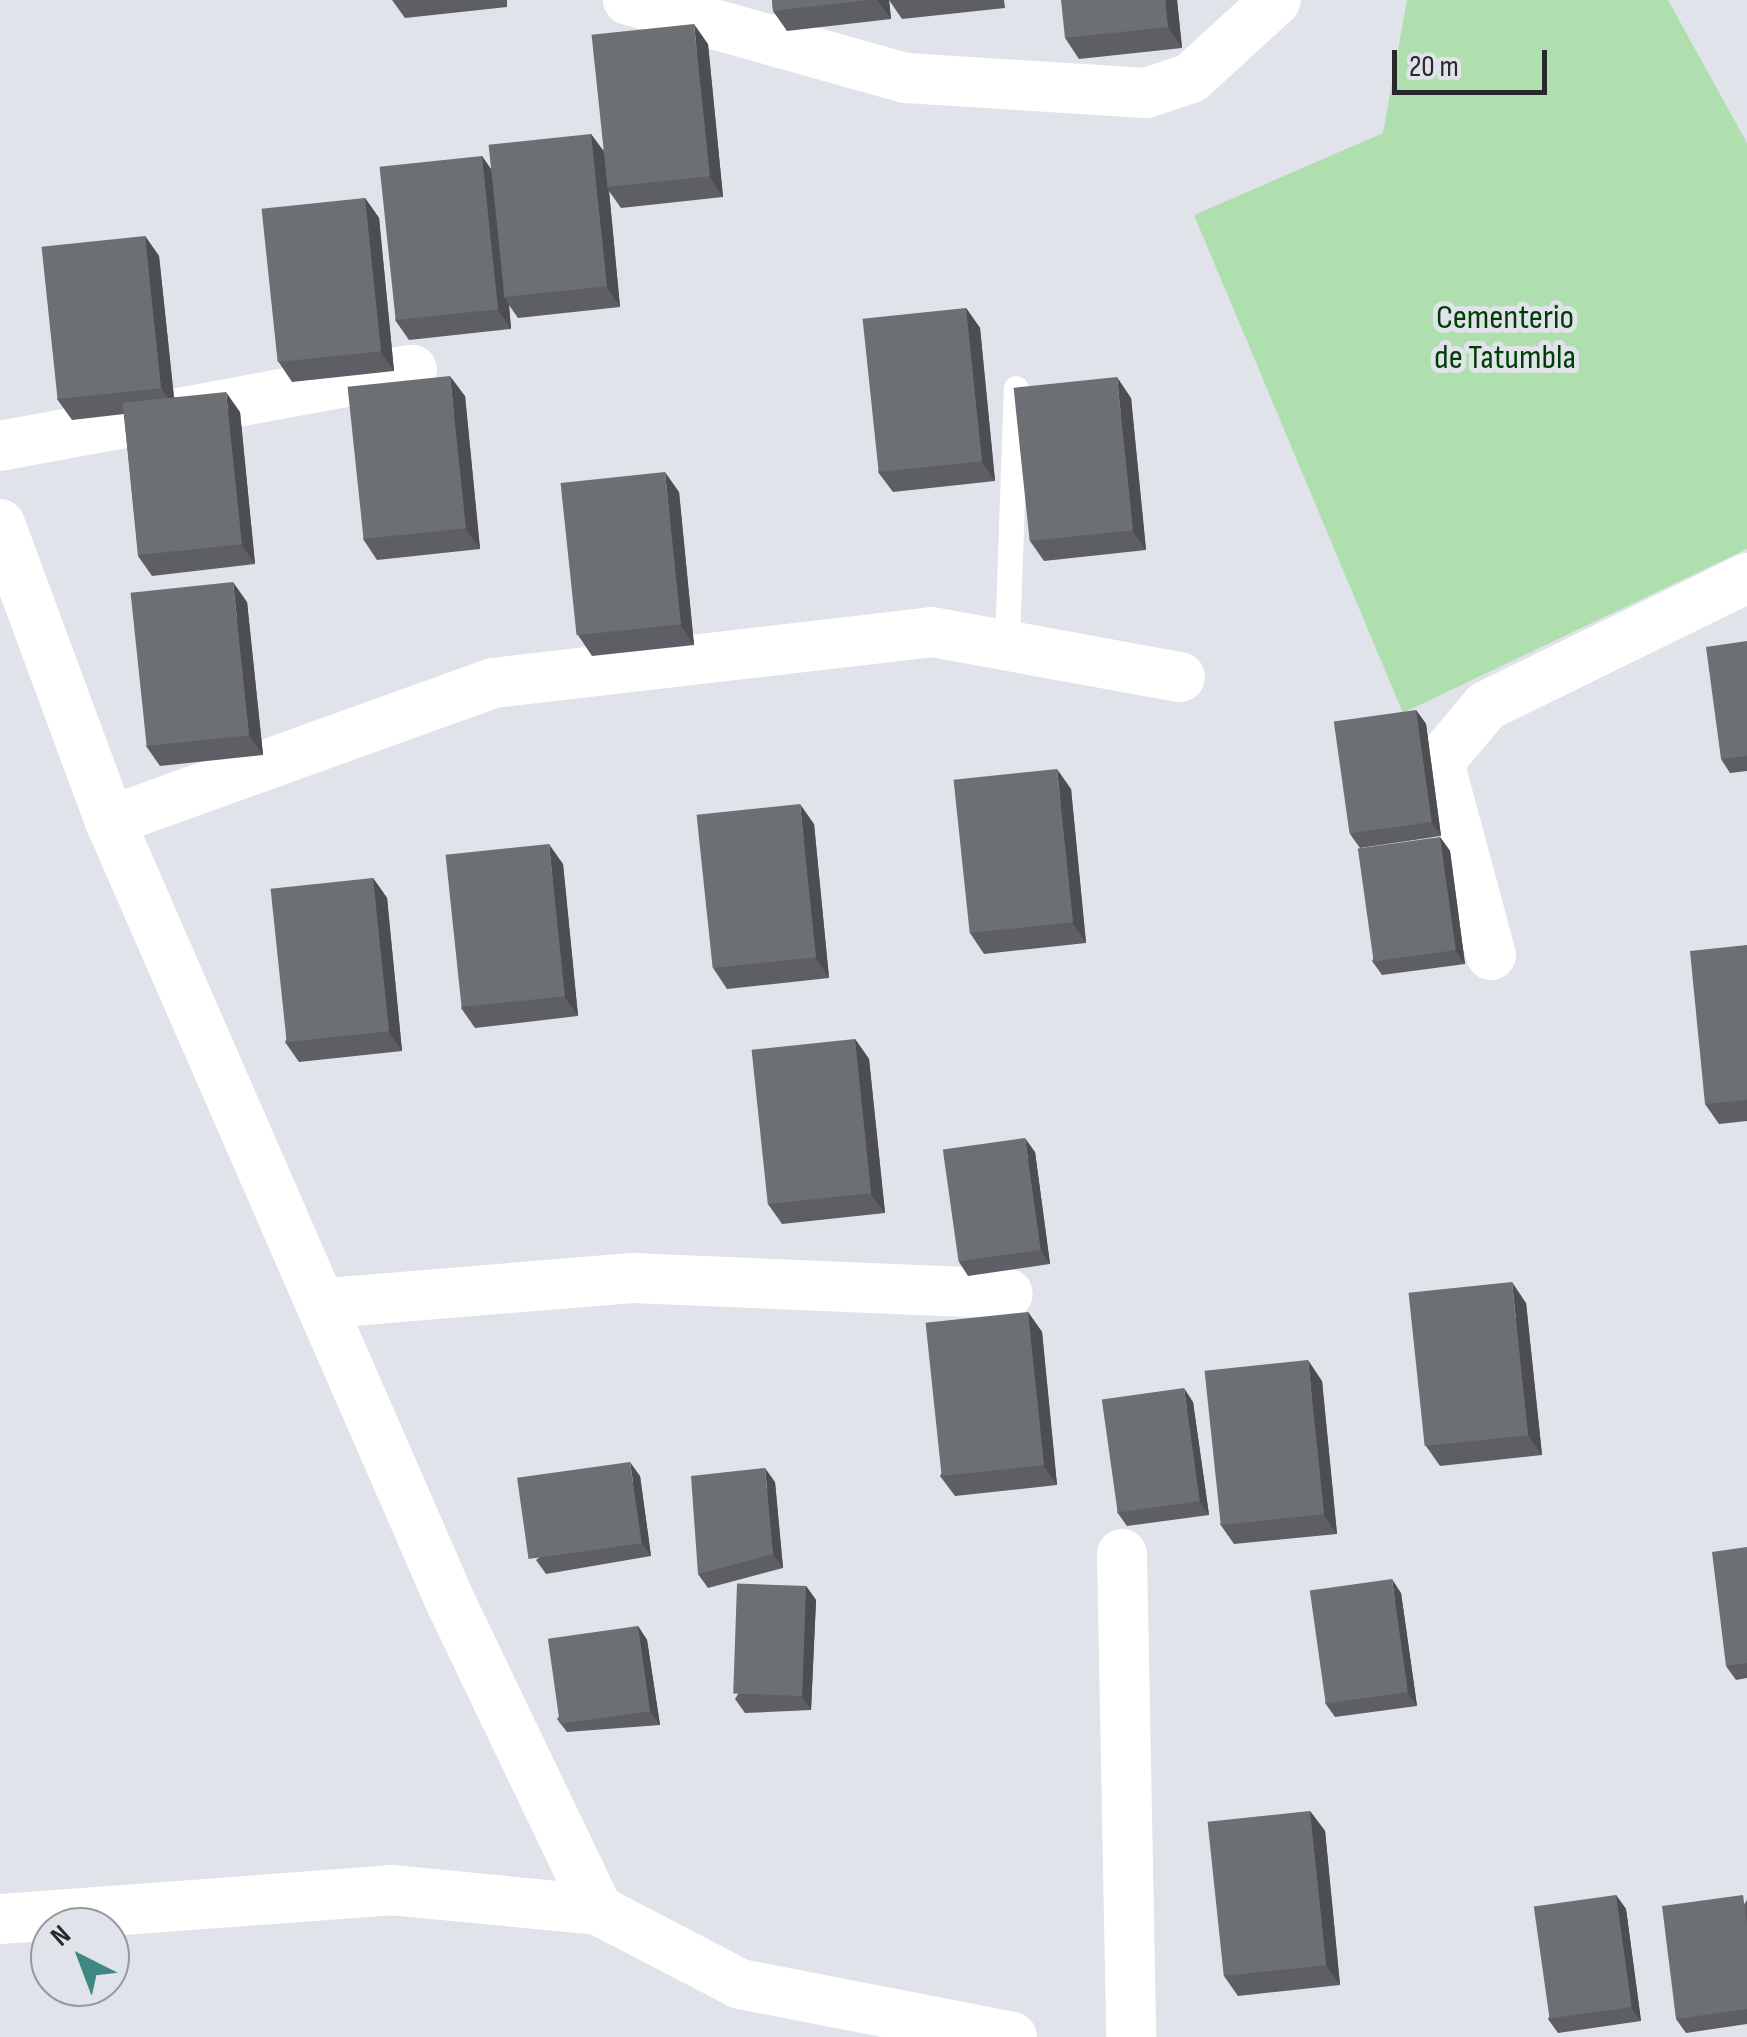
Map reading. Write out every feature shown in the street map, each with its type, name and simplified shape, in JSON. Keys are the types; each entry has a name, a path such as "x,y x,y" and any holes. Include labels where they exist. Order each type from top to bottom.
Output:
{"street":[{"path":"628,0 906,78 1146,92 1191,78 1276,0"},
{"path":"0,446 412,370"},
{"path":"0,524 110,821 328,1303 451,1603 598,1910"},
{"path":"1491,955 1438,762 1486,706 1747,578"},
{"path":"110,821 494,682 932,632 1007,642 1180,677"},
{"path":"328,1303 632,1278 1008,1294"},
{"path":"1122,1554 1131,2037"},
{"path":"0,1919 391,1890 598,1910 740,1984 1012,2037"}],"lane":[{"path":"1007,642 1016,388"}],"green space":[{"name":"Cementerio de Tatumbla","path":"1407,0 1668,0 1747,143 1747,549 1403,713 1194,215 1383,133"}],"building":[{"path":"772,0 868,0 773,11"},
{"path":"1061,0 1165,0 1168,27 1065,38"},
{"path":"694,24 710,176 608,187 592,35"},
{"path":"591,134 607,286 505,297 489,145"},
{"path":"482,156 498,309 396,320 380,167"},
{"path":"365,198 381,351 278,362 262,209"},
{"path":"145,236 161,388 58,399 42,247"},
{"path":"966,308 982,461 879,472 863,319"},
{"path":"450,376 466,528 364,539 348,387"},
{"path":"1117,377 1133,530 1030,541 1014,388"},
{"path":"226,392 242,544 139,555 123,403"},
{"path":"665,472 681,624 577,635 561,483"},
{"path":"233,582 249,735 147,746 131,593"},
{"path":"1747,641 1747,756 1721,759 1706,647"},
{"path":"1416,710 1432,822 1350,833 1334,722"},
{"path":"1057,769 1073,922 970,933 954,780"},
{"path":"800,804 816,957 713,968 697,815"},
{"path":"1440,837 1456,950 1374,961 1358,849"},
{"path":"549,844 565,996 462,1007 446,855"},
{"path":"373,878 389,1031 287,1042 271,889"},
{"path":"1747,945 1747,1100 1705,1104 1690,951"},
{"path":"855,1039 871,1193 768,1204 752,1050"},
{"path":"1025,1138 1041,1250 959,1261 943,1150"},
{"path":"1512,1282 1528,1435 1425,1446 1409,1293"},
{"path":"1028,1312 1044,1465 942,1476 926,1323"},
{"path":"1308,1360 1324,1514 1221,1525 1205,1371"},
{"path":"1184,1388 1200,1501 1118,1512 1102,1400"},
{"path":"630,1462 641,1543 529,1559 517,1478"},
{"path":"765,1468 773,1554 698,1574 691,1476"},
{"path":"1747,1547 1747,1663 1726,1666 1712,1552"},
{"path":"1392,1579 1408,1692 1326,1703 1310,1591"},
{"path":"737,1584 806,1586 802,1696 733,1694"},
{"path":"638,1626 650,1711 560,1724 548,1639"},
{"path":"1310,1811 1326,1965 1224,1976 1208,1822"},
{"path":"1616,1895 1632,2007 1550,2018 1534,1907"},
{"path":"1743,1895 1747,1923 1747,2009 1676,2019 1662,1906"}]}
